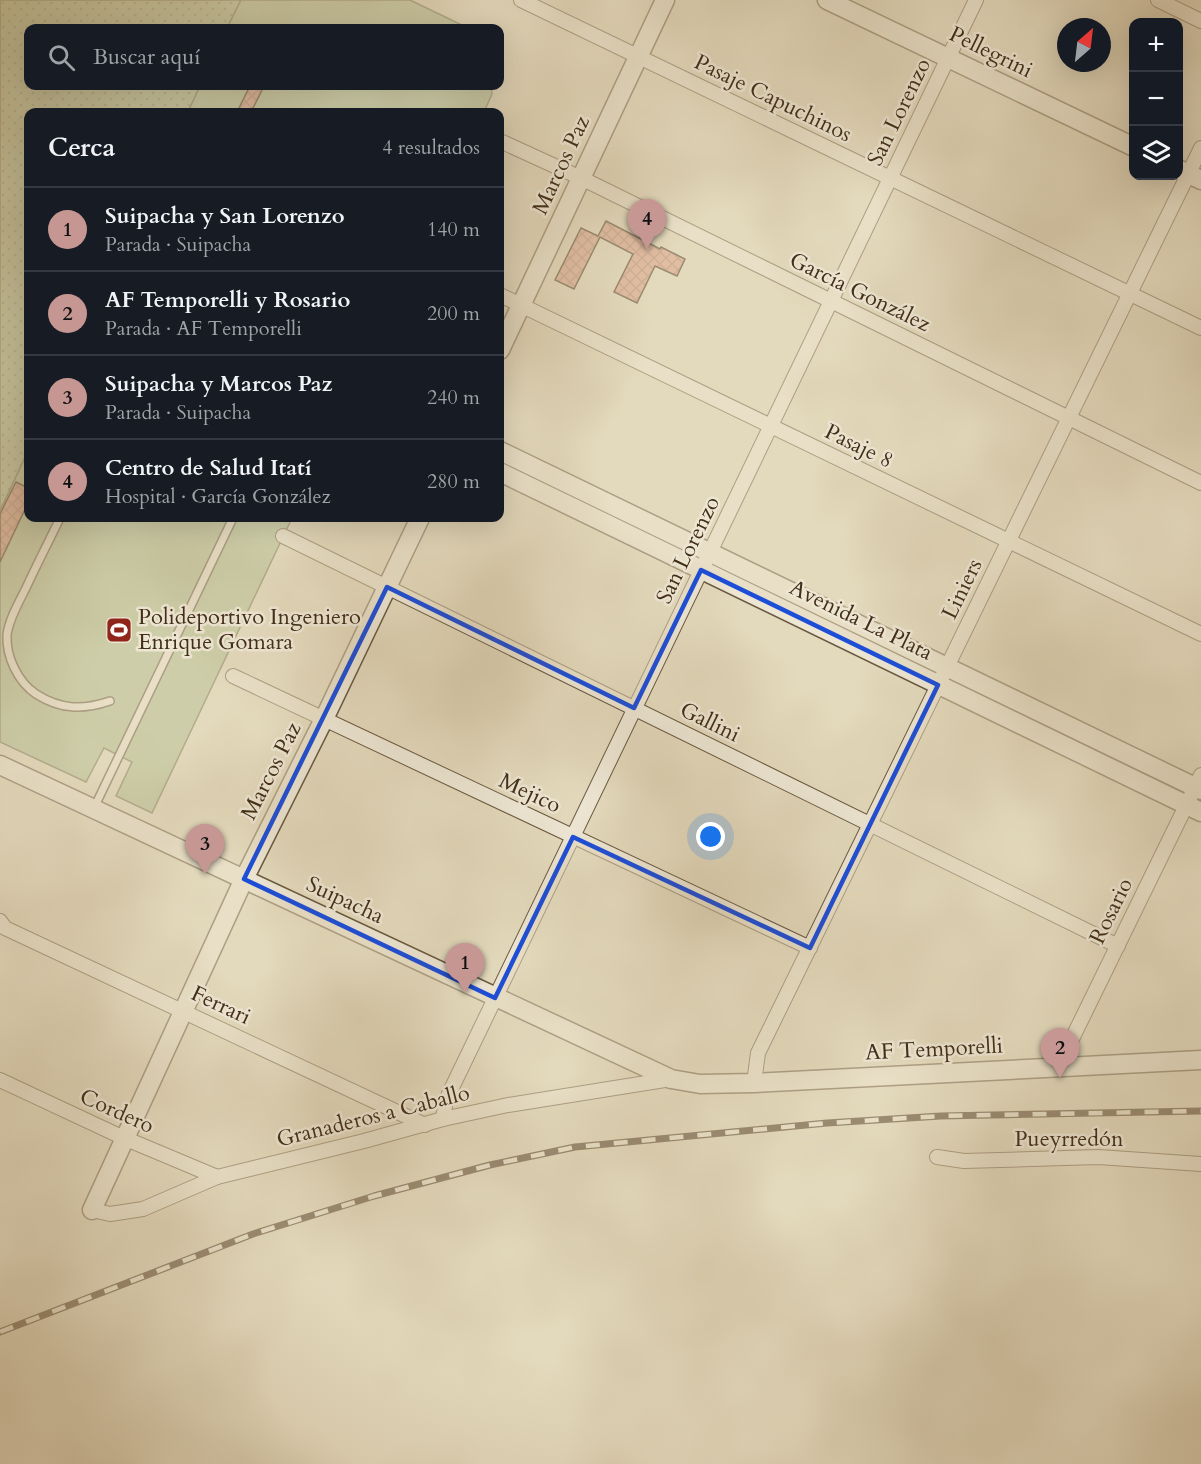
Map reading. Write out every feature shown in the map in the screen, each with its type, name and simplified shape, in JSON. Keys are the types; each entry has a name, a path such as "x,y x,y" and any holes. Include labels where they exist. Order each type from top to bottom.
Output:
{"street":[{"name":"Pasaje Capuchinos","path":"521,0 1201,327"},
{"name":"Marcos Paz","path":"504,341 665,0"},
{"name":"Pellegrini","path":"828,0 1129,145"},
{"name":"San Lorenzo","path":"443,1119 446,1100 976,0"},
{"path":"1158,0 1201,21"},
{"name":"García González","path":"504,143 581,178 1201,483"},
{"name":"Liniers","path":"754,1083 758,1053 1201,148"},
{"name":"Pasaje 8","path":"504,297 1201,634"},
{"name":"Avenida La Plata","path":"504,453 947,667 1199,784"},
{"name":"Avenida La Plata","path":"504,474 1194,808"},
{"name":"Marcos Paz","path":"92,1209 244,879 418,522"},
{"name":"Gallini","path":"284,536 1118,946"},
{"name":"Mejico","path":"233,676 810,948"},
{"name":"Suipacha","path":"0,765 670,1079"},
{"name":"Rosario","path":"1066,1067 1070,1043 1118,946 1194,808 1199,784"},
{"name":"Ferrari","path":"0,921 5,928 425,1125"},
{"name":"AF Temporelli","path":"670,1079 700,1084 754,1083 1201,1060"},
{"name":"Granaderos a Caballo","path":"92,1209 110,1214 143,1209 217,1177 443,1119 508,1105 670,1079"},
{"name":"Cordero","path":"0,1080 124,1138 217,1177"},
{"name":"Pueyrredón","path":"937,1157 964,1161 1098,1157 1200,1165"}],"lane":[{"path":"58,522 15,611 7,634 9,656 18,675 31,691 49,702 69,708 90,707 110,701"},
{"path":"94,809 231,522"}],"highlighted area":[{"path":"701,570 938,685 810,948 573,837 495,998 244,879 387,587 634,708"}],"green space":[{"path":"0,0 241,0 229,24 24,24 24,90 198,90 190,108 24,108 24,460 0,511"},
{"path":"241,0 410,0 460,24 229,24"},
{"path":"198,90 492,90 492,94 486,108 190,108"},
{"name":"Polideportivo Ingeniero Enrique Gomara","path":"24,460 24,522 290,522 152,813 116,796 132,762 104,748 86,782 0,742 0,511"}],"building":[{"path":"248,90 262,90 253,108 239,108"},
{"path":"606,221 660,249 661,247 685,259 677,276 655,266 637,303 614,292 633,254 600,237 574,289 555,280 581,228 598,236"},
{"path":"16,482 24,486 24,511 0,562 0,514"}],"railway":[{"path":"0,1332 253,1234 374,1196 490,1165 575,1147 827,1123 941,1116 1201,1111"}],"place":[{"name":"Centro de Salud Itatí","path":"647,249"},
{"name":"Polideportivo Ingeniero Enrique Gomara","path":"119,630"},
{"name":"Suipacha y Marcos Paz","path":"205,874"},
{"name":"Suipacha y San Lorenzo","path":"465,993"},
{"name":"AF Temporelli y Rosario","path":"1060,1078"}]}
